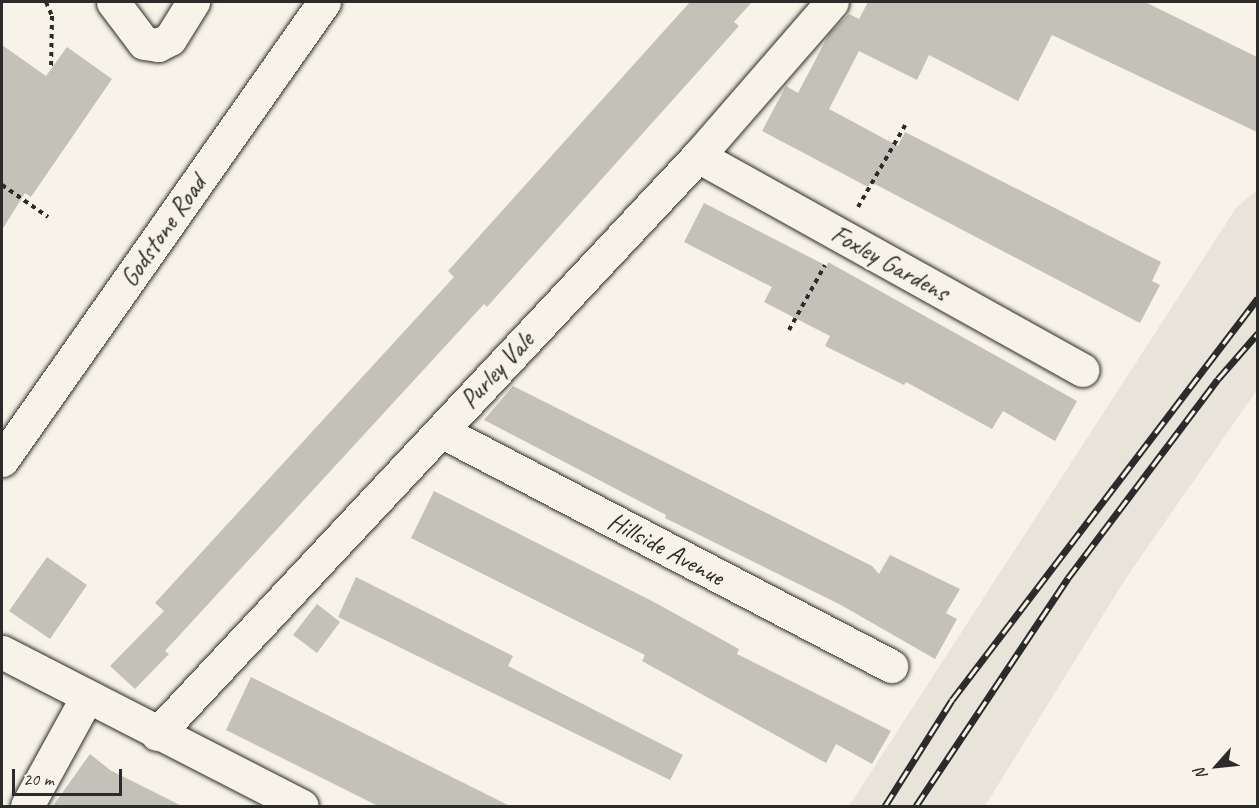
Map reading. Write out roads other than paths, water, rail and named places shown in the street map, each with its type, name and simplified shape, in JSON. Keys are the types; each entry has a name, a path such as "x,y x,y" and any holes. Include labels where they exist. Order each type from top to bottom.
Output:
{"main road":[{"path":"113,2 144,43 158,45 170,39 194,2"},
{"name":"Godstone Road","path":"2,460 324,2"},
{"name":"Purley Vale","path":"157,734 698,156 832,2"},
{"name":"Foxley Gardens","path":"698,156 1082,370"},
{"name":"Hillside Avenue","path":"441,431 891,666"},
{"path":"2,652 302,807"},
{"path":"27,807 87,697"}],"railway":[{"path":"885,806 952,700 1258,298"},
{"path":"916,806 1068,578 1218,379 1258,333"}]}
